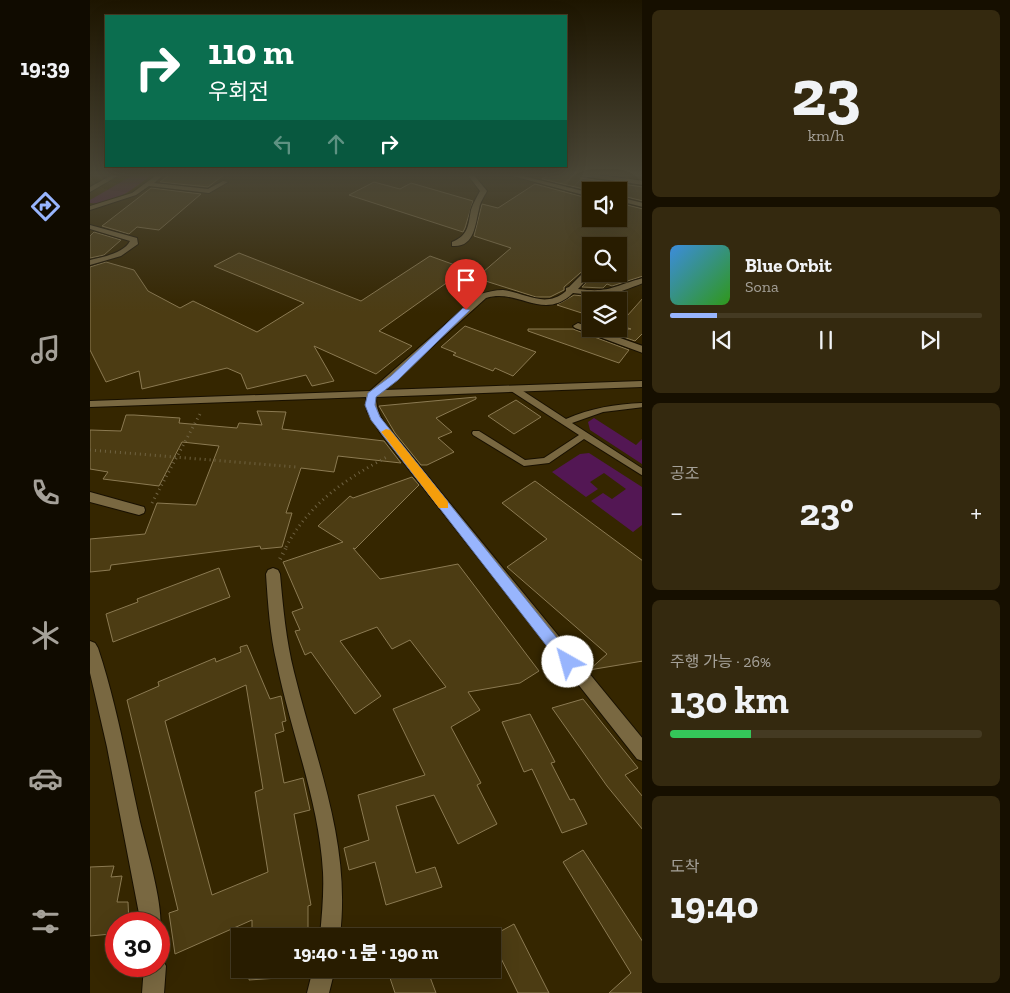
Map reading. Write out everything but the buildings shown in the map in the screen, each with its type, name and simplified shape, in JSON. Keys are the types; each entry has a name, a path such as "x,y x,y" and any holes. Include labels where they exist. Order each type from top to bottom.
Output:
{"street":[{"path":"455,244 463,241 474,226 474,220"},
{"path":"90,227 126,236 134,240 134,244 126,251 111,258 90,263"},
{"path":"582,278 560,300 538,302 501,292 490,293 480,297 395,378 371,395 370,405 375,418 400,450 642,753"},
{"path":"569,290 600,294 612,292 642,280"},
{"path":"578,326 642,350"},
{"path":"90,404 642,384"},
{"path":"90,497 139,510"},
{"path":"273,574 274,596 286,673 318,789 333,870 334,913 331,928"},
{"path":"90,648 104,687 128,810 147,890 150,912"},
{"path":"153,993 154,977"},
{"path":"318,993 322,978"}],"lane":[{"path":"514,389 642,473"},
{"path":"565,423 595,410 642,405"},
{"path":"476,433 524,463 546,460 584,435"}],"path":[{"path":"139,510 155,501 207,400"},
{"path":"90,450 296,467"},
{"path":"273,574 302,519 316,503 338,485 400,450"}],"shaded area":[{"path":"594,418 636,445 642,439 642,464 590,430 588,422"},
{"path":"589,453 642,487 642,525 633,532 591,501 603,493 612,499 626,489 604,473 590,482 598,489 586,497 552,472 580,454"}],"slow traffic":[{"path":"386,432 444,505"}],"route":[{"path":"466,310 395,378 371,395 370,405 375,418 568,662"}]}
